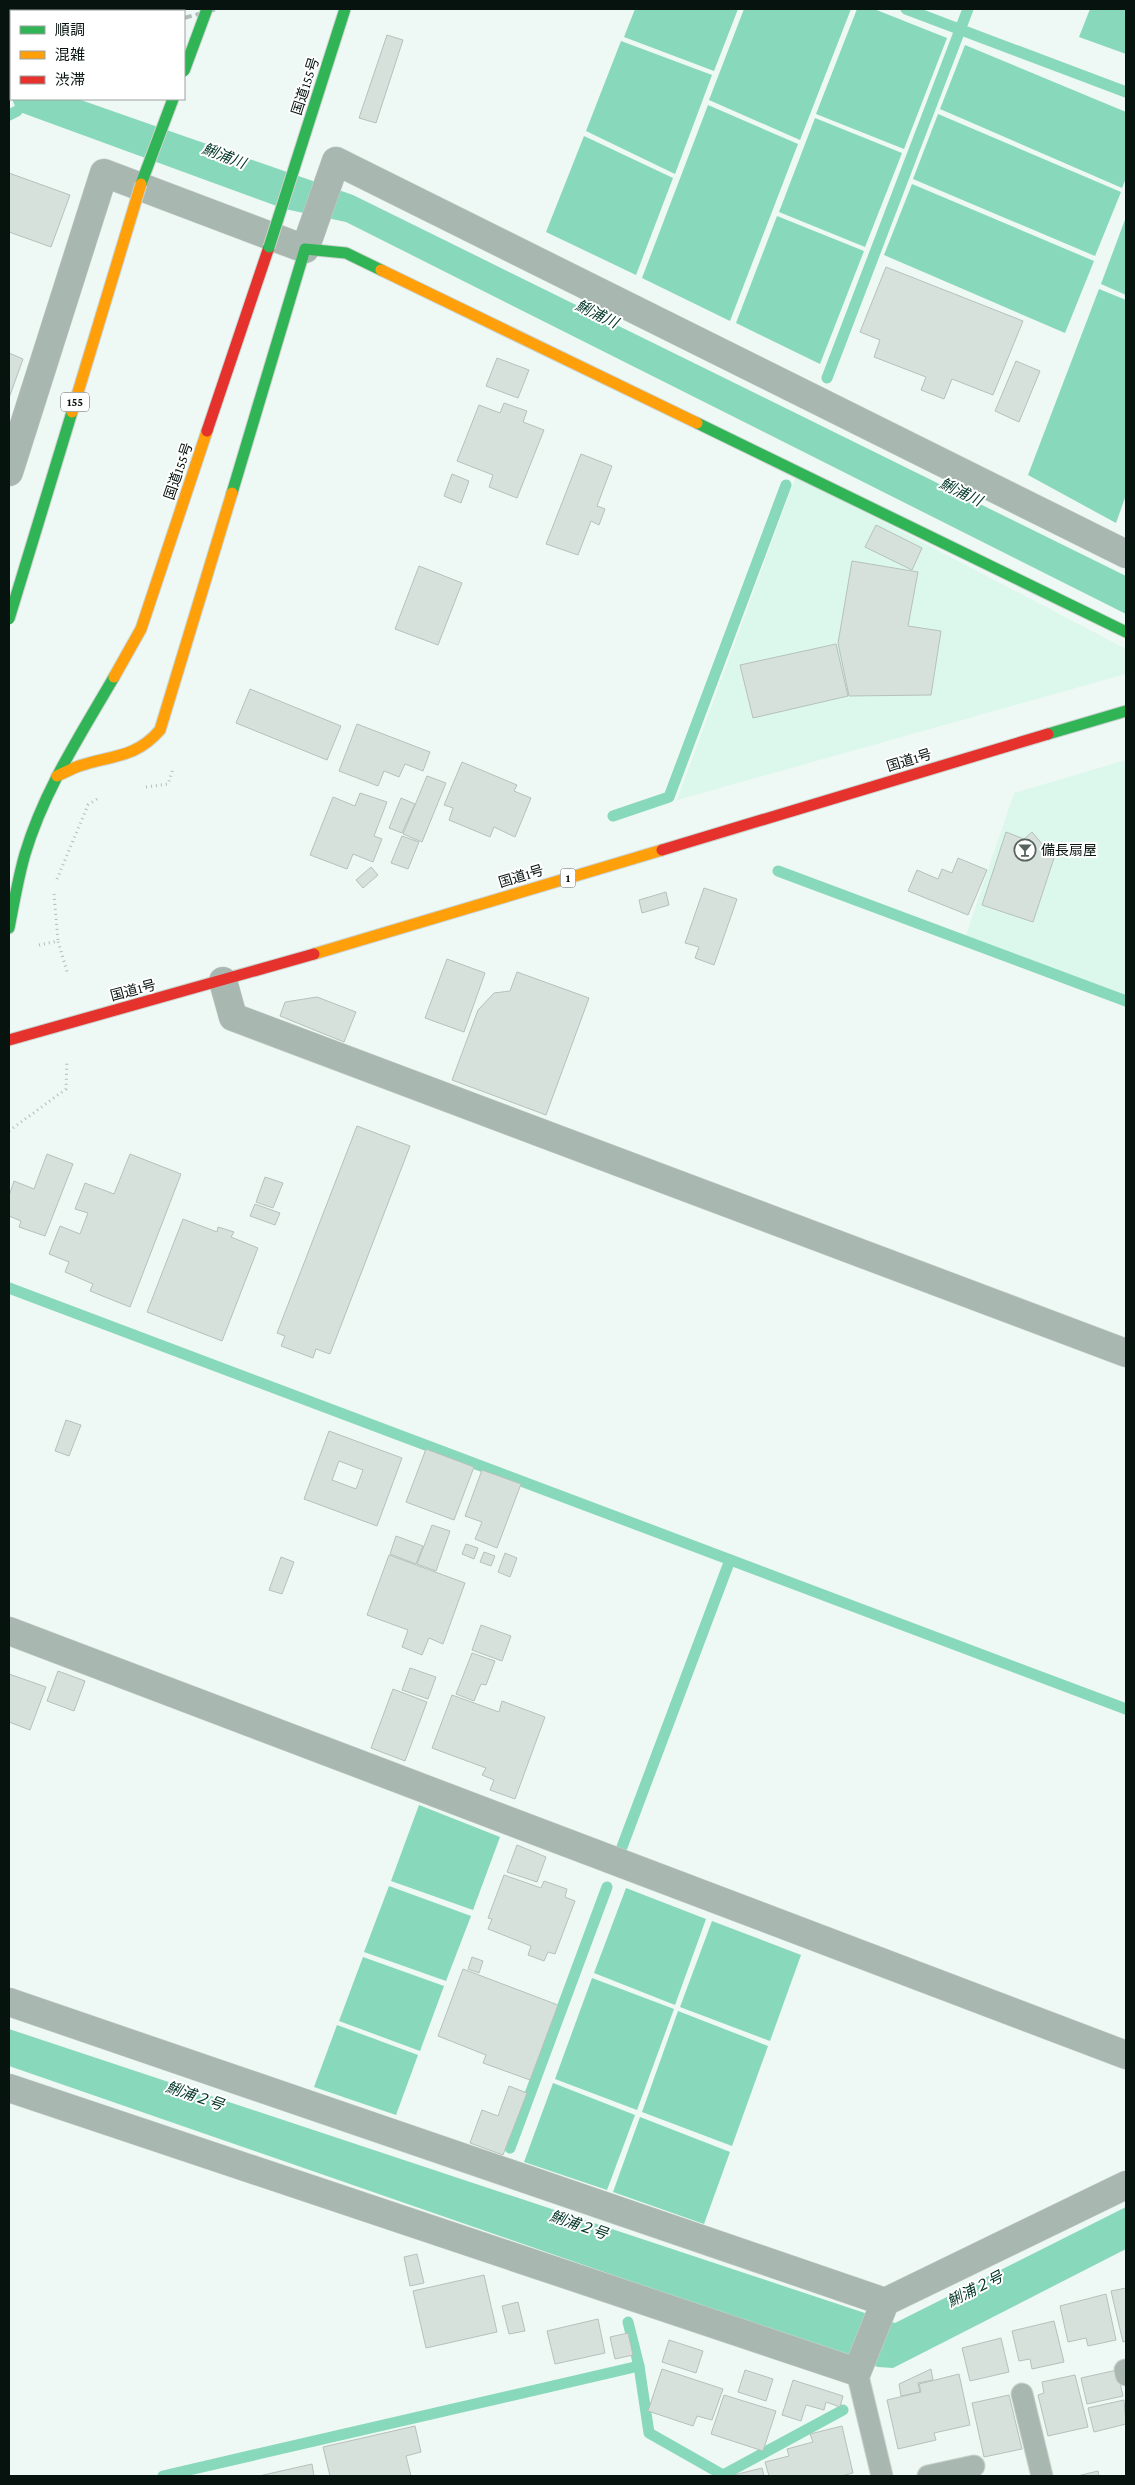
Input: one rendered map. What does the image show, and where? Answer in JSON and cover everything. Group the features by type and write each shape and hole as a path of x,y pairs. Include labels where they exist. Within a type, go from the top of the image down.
{"main road":[{"path":"185,68 207,9"},
{"name":"国道155号","path":"9,928 25,854 38,818 57,776 141,629 269,247 345,9"},
{"name":"155","path":"9,619 141,184 173,100"},
{"path":"57,776 79,766 139,751 151,742 160,730 309,236 1126,632"},
{"name":"国道1号","path":"9,1040 223,981 1126,710"}],"street":[{"path":"9,472 104,173 309,236 336,161 1126,554"},
{"path":"223,981 233,1018 1126,1353"},
{"path":"9,1631 1126,2055"},
{"path":"9,2002 885,2302"},
{"path":"9,2088 857,2372 885,2302 1126,2185"}],"lane":[{"path":"857,2372 882,2476"},
{"path":"1022,2394 1042,2476"},
{"path":"928,2476 974,2466"}],"path":[{"path":"38,945 58,941 68,975"},
{"path":"9,1131 66,1089 67,1052"}],"shaded area":[{"path":"796,476 1126,649 1126,674 677,800"},
{"path":"1126,760 1126,999 965,938 1014,793"}],"water":[{"path":"9,9 10,92 9,89"},
{"path":"635,9 738,9 714,71 624,37"},
{"path":"744,9 851,9 800,140 709,100"},
{"path":"857,9 874,9 947,38 904,149 816,114"},
{"path":"1090,9 1126,9 1126,54 1079,37"},
{"path":"621,41 712,75 675,174 586,131"},
{"path":"965,45 1126,112 1126,178 1122,188 940,109"},
{"name":"鯏浦川","path":"12,100 81,100 353,195 1126,576 1126,614 346,222 285,209 17,111"},
{"path":"708,105 798,144 730,321 642,278"},
{"path":"938,114 1121,192 1095,256 913,179"},
{"path":"815,118 902,153 865,247 779,212"},
{"path":"584,136 673,178 636,275 546,232"},
{"path":"912,184 1094,261 1065,333 884,255"},
{"path":"777,216 864,251 820,364 736,323"},
{"path":"1126,217 1126,295 1101,284"},
{"path":"1099,289 1126,300 1126,495 1116,523 1028,475"},
{"path":"419,1805 500,1837 473,1910 391,1881"},
{"path":"389,1886 471,1916 446,1981 364,1952"},
{"path":"626,1888 706,1919 675,2005 594,1973"},
{"path":"712,1921 801,1955 770,2041 680,2007"},
{"path":"363,1957 444,1986 420,2051 339,2021"},
{"path":"592,1978 674,2009 637,2110 555,2079"},
{"path":"678,2011 768,2046 732,2146 642,2112"},
{"path":"337,2025 418,2055 396,2115 314,2087"},
{"name":"鯏浦２号","path":"9,2029 895,2323 1126,2207 1126,2249 893,2368 878,2367 9,2066"},
{"path":"553,2083 635,2115 607,2190 524,2162"},
{"path":"640,2117 730,2152 704,2224 613,2192"}],"building":[{"path":"387,35 403,40 376,123 359,118"},
{"path":"9,173 70,195 51,247 9,232"},
{"path":"886,267 1023,321 993,395 952,379 944,399 921,390 926,377 874,357 880,340 860,332"},
{"path":"9,353 23,359 9,398"},
{"path":"497,358 529,370 518,398 486,386"},
{"path":"1016,361 1040,371 1019,422 995,411"},
{"path":"504,403 527,411 523,422 544,430 517,498 489,487 493,475 457,461 479,405 500,413"},
{"path":"581,454 612,466 597,506 605,509 599,525 591,521 578,555 546,544"},
{"path":"452,474 469,481 461,503 444,496"},
{"path":"876,525 922,548 912,570 865,547"},
{"path":"852,561 918,572 908,626 941,631 931,695 849,696 838,643"},
{"path":"419,566 462,583 438,645 395,629"},
{"path":"836,644 848,696 753,718 740,665"},
{"path":"250,689 341,726 327,760 236,723"},
{"path":"357,724 430,752 423,771 405,764 399,777 384,771 378,786 339,771"},
{"path":"462,762 517,785 514,791 531,798 515,837 494,827 490,837 449,820 453,808 444,805"},
{"path":"427,776 446,783 422,842 403,834"},
{"path":"360,793 387,802 374,836 382,839 373,862 353,854 347,869 310,855 333,797 355,806"},
{"path":"401,798 415,804 402,833 389,828"},
{"path":"1006,832 1024,839 1032,832 1054,858 1033,922 982,905"},
{"path":"402,836 419,842 408,869 391,863"},
{"path":"958,858 987,870 968,915 908,891 917,870 938,879 942,869 952,873"},
{"path":"371,867 378,875 363,888 356,880"},
{"path":"704,888 737,899 714,965 695,958 699,947 685,943"},
{"path":"666,892 669,905 642,913 639,900"},
{"path":"447,959 485,973 464,1032 425,1018"},
{"path":"517,972 589,998 546,1115 452,1080 478,1010 494,993 510,991"},
{"path":"317,997 356,1012 344,1042 280,1016 285,1002"},
{"path":"357,1126 410,1146 330,1354 316,1349 313,1358 281,1346 285,1336 277,1333"},
{"path":"47,1154 73,1164 45,1236 19,1227 21,1221 9,1216 9,1196 14,1181 34,1189"},
{"path":"130,1154 181,1174 130,1307 90,1291 93,1284 65,1272 69,1262 49,1254 60,1226 80,1234 88,1213 75,1209 85,1183 114,1194"},
{"path":"265,1177 283,1183 273,1208 256,1202"},
{"path":"255,1204 280,1213 275,1225 250,1216"},
{"path":"183,1219 217,1232 218,1227 234,1232 231,1237 258,1248 222,1341 147,1312"},
{"path":"66,1420 81,1425 69,1456 55,1451"},
{"path":"329,1431 402,1458 377,1526 304,1499","holes":["339,1461 363,1470 356,1489 332,1480"]},
{"path":"426,1449 474,1467 454,1520 406,1502"},
{"path":"482,1470 521,1484 497,1548 475,1539 482,1522 465,1516"},
{"path":"432,1525 450,1531 436,1571 417,1564"},
{"path":"396,1536 423,1546 416,1564 390,1554"},
{"path":"466,1544 478,1548 474,1559 462,1554"},
{"path":"484,1552 495,1556 491,1566 480,1562"},
{"path":"505,1553 517,1558 510,1577 498,1572"},
{"path":"389,1555 465,1583 443,1644 429,1638 422,1655 402,1647 408,1630 367,1615"},
{"path":"281,1557 294,1562 282,1594 269,1590"},
{"path":"481,1625 511,1636 502,1661 472,1650"},
{"path":"472,1653 495,1661 486,1685 481,1684 474,1701 456,1694"},
{"path":"410,1668 436,1677 428,1699 402,1690"},
{"path":"58,1671 85,1681 74,1711 47,1701"},
{"path":"9,1674 46,1687 30,1730 9,1722"},
{"path":"393,1689 427,1702 405,1761 371,1748"},
{"path":"452,1695 499,1712 502,1701 545,1717 515,1799 490,1790 494,1780 482,1775 486,1768 432,1748"},
{"path":"517,1845 546,1857 537,1882 507,1872"},
{"path":"504,1875 541,1888 544,1881 567,1889 565,1897 575,1901 555,1954 548,1952 544,1961 528,1955 531,1946 488,1929 492,1919 488,1918"},
{"path":"472,1957 483,1961 479,1973 468,1969"},
{"path":"463,1969 558,2005 530,2080 483,2063 486,2055 438,2036"},
{"path":"509,2086 527,2093 503,2155 470,2143 482,2110 498,2116"},
{"path":"417,2254 424,2283 410,2286 404,2257"},
{"path":"484,2275 497,2332 426,2348 413,2291"},
{"path":"1126,2288 1126,2341 1123,2342 1111,2291"},
{"path":"1106,2294 1116,2340 1088,2346 1086,2338 1068,2342 1060,2306"},
{"path":"518,2302 525,2331 509,2334 502,2306"},
{"path":"598,2319 605,2353 555,2364 547,2331"},
{"path":"1054,2321 1064,2362 1032,2369 1030,2359 1019,2361 1012,2331"},
{"path":"628,2333 633,2355 615,2359 610,2337"},
{"path":"1001,2338 1009,2372 970,2381 962,2348"},
{"path":"669,2340 703,2351 696,2373 662,2362"},
{"path":"662,2369 723,2389 712,2420 697,2416 693,2426 648,2411"},
{"path":"931,2369 933,2380 918,2383 920,2392 901,2396 899,2384"},
{"path":"745,2370 773,2379 766,2401 738,2392"},
{"path":"1117,2370 1123,2396 1087,2404 1081,2378"},
{"path":"959,2374 970,2425 934,2433 936,2440 898,2449 887,2400 921,2392 919,2384"},
{"path":"1075,2375 1088,2427 1048,2436 1038,2395 1044,2393 1042,2382"},
{"path":"793,2380 843,2396 840,2407 826,2402 824,2410 806,2405 801,2421 782,2415"},
{"path":"724,2395 776,2411 763,2451 711,2434"},
{"path":"1009,2395 1022,2449 984,2457 972,2403"},
{"path":"1124,2400 1126,2424 1094,2432 1088,2408"},
{"path":"415,2426 421,2452 406,2456 411,2476 330,2476 323,2447"},
{"path":"842,2426 853,2473 841,2476 769,2476 765,2462 789,2456 787,2449 813,2442 810,2434"},
{"path":"312,2464 314,2476 259,2476"},
{"path":"762,2468 764,2476 734,2476 734,2475"},
{"path":"1098,2471 1099,2476 1077,2476"}],"waterway":[{"path":"906,9 1126,92"},
{"path":"827,378 968,9"},
{"path":"9,115 17,111"},
{"path":"613,816 669,797 786,485"},
{"path":"778,871 1126,1001"},
{"path":"9,1288 1126,1709"},
{"path":"622,1847 730,1560"},
{"path":"510,2148 607,1887"},
{"path":"628,2322 639,2366 649,2433 723,2475 843,2410"},
{"path":"163,2476 639,2366"}],"railway":[{"path":"108,10 113,9"},
{"path":"185,18 217,9"}],"traffic: fast":[{"path":"185,68 207,9"},
{"path":"269,247 345,9"},
{"path":"141,184 173,100"},
{"path":"232,493 305,249 346,253 381,270"},
{"path":"9,619 72,412"},
{"path":"697,423 1126,632"},
{"path":"9,928 25,854 42,807 76,741 114,677"},
{"path":"1048,734 1126,711"}],"traffic: slow":[{"path":"72,412 141,184"},
{"path":"381,270 697,423"},
{"path":"114,677 141,629 207,431"},
{"path":"57,776 79,766 132,751 151,739 160,730 232,493"},
{"path":"314,954 662,850"}],"traffic: jam":[{"path":"207,431 269,247"},
{"path":"662,850 1048,734"},
{"path":"9,1040 314,954"}],"place":[{"name":"備長扇屋","path":"1025,850"}]}
